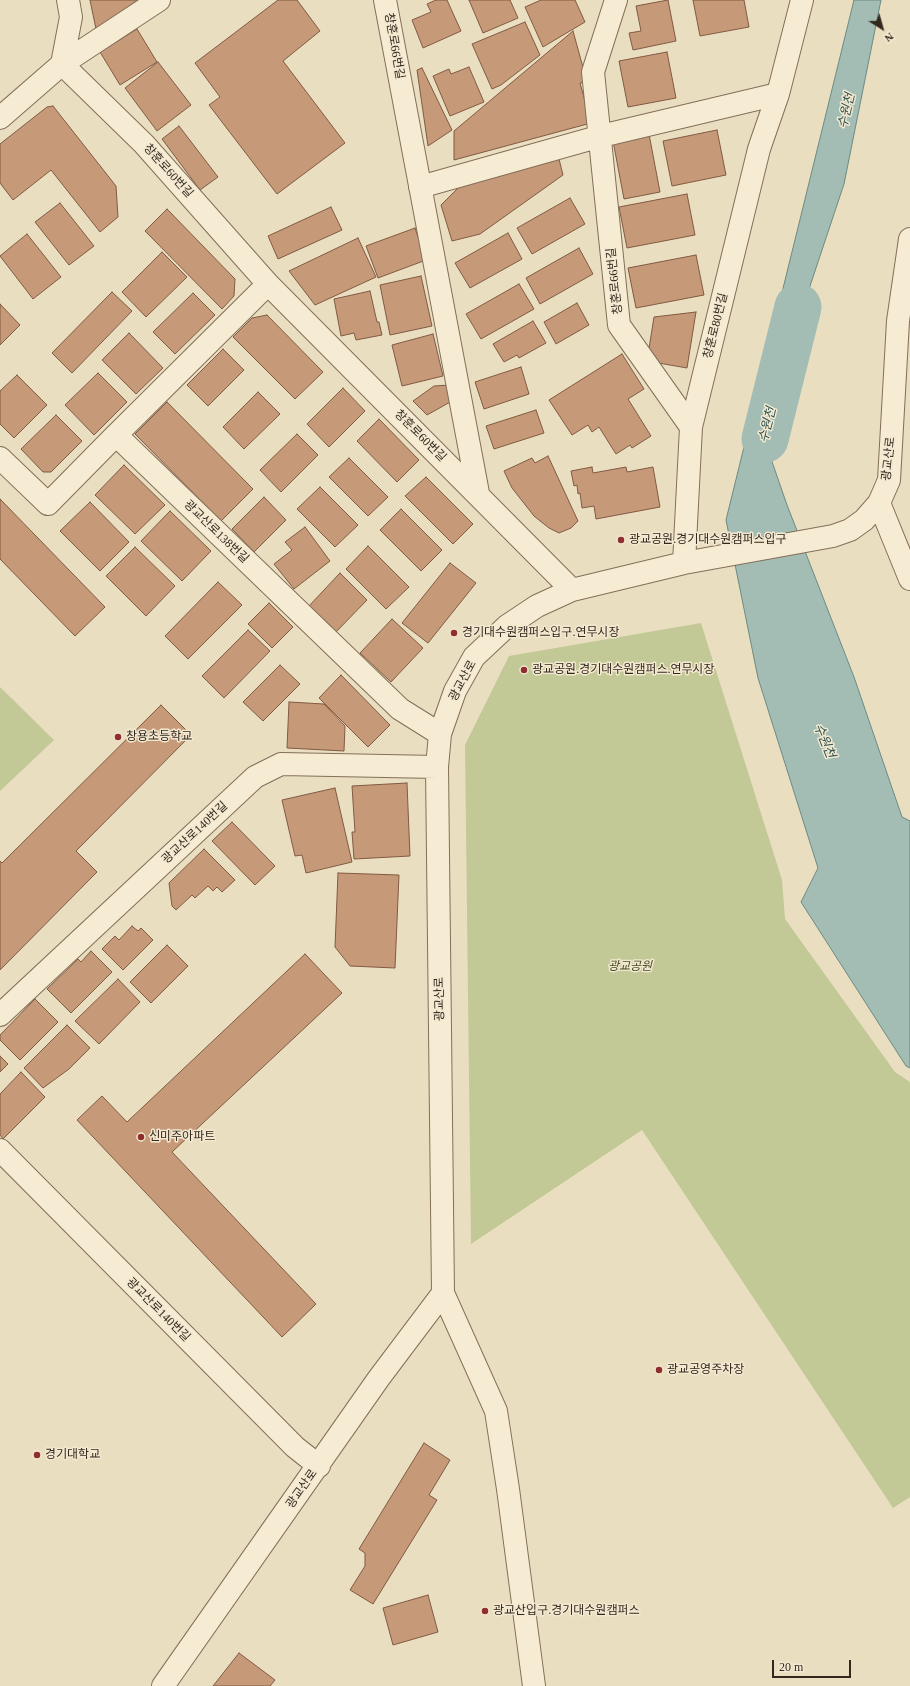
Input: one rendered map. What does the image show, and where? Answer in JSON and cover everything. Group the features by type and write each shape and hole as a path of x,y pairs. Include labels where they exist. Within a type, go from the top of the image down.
{"street":[{"path":"62,64 71,17 68,0"},
{"path":"0,118 62,64 159,0"},
{"name":"창훈로66번길","path":"385,0 478,493"},
{"name":"창훈로66번길","path":"616,0 593,72 601,136 619,325 692,427"},
{"name":"창훈로80번길","path":"689,562 692,427 759,149 778,94 802,0"},
{"name":"창훈로60번길","path":"62,64 144,144 268,284 478,493 572,590"},
{"path":"420,187 601,136 778,94"},
{"name":"광교산로","path":"534,1686 508,1489 496,1411 443,1293 437,767 440,734 455,691 474,657 506,626 537,606 572,590 689,562 833,536 855,527 864,520 879,503 889,480 910,239"},
{"path":"0,458 48,504 268,284"},
{"name":"광교산로138번길","path":"116,435 400,709 440,734"},
{"path":"879,503 910,579"},
{"name":"광교산로140번길","path":"0,1015 255,777 282,764 437,767"},
{"name":"광교산로140번길","path":"0,1150 295,1447 319,1466"},
{"name":"광교산로","path":"163,1686 319,1466 379,1378 443,1293"}],"green space":[{"name":"광교공원","path":"701,623 782,880 785,919 895,1072 910,1082 910,1497 893,1508 642,1130 471,1244 465,745 509,656"},
{"path":"0,687 54,740 0,791"}],"water":[{"path":"854,0 881,0 844,184 781,373 769,453 787,505 854,677 902,817 910,821 910,1068 906,1066 801,902 818,868 758,678 726,520"}],"building":[{"path":"90,0 147,0 96,29"},
{"path":"278,0 297,0 320,31 283,61 345,143 277,194 209,105 220,97 195,63"},
{"path":"436,0 447,0 461,31 423,48 412,20 431,12 427,4"},
{"path":"469,0 510,0 518,18 483,33"},
{"path":"541,0 575,0 585,22 543,47 525,7"},
{"path":"668,0 676,41 633,50 629,33 641,31 636,6"},
{"path":"693,0 744,0 749,27 700,36"},
{"path":"525,22 540,55 501,85 492,89 472,44"},
{"path":"137,29 157,62 120,85 100,52"},
{"path":"573,31 587,82 580,83 591,123 454,160 454,131"},
{"path":"667,52 676,98 628,107 619,61"},
{"path":"158,62 191,105 157,131 125,88"},
{"path":"469,67 484,102 450,116 433,76 449,69 451,74"},
{"path":"422,68 452,130 428,146 417,70"},
{"path":"53,106 116,186 118,217 100,232 51,170 13,200 0,183 0,144 47,107"},
{"path":"179,126 218,177 200,190 162,139"},
{"path":"717,130 726,175 672,186 663,141"},
{"path":"649,134 660,192 624,199 613,141"},
{"path":"559,159 563,175 480,234 452,241 441,205 459,187"},
{"path":"687,194 695,235 627,248 619,207"},
{"path":"570,198 585,224 532,254 517,228"},
{"path":"60,203 94,246 69,265 35,222"},
{"path":"331,207 342,230 278,259 268,236"},
{"path":"167,209 235,279 234,296 222,309 145,231"},
{"path":"415,228 426,260 378,278 366,246"},
{"path":"508,233 522,259 470,288 455,263"},
{"path":"27,234 61,277 33,299 0,256"},
{"path":"358,238 376,277 315,305 289,271"},
{"path":"579,248 593,274 540,304 526,278"},
{"path":"162,252 187,277 146,317 122,292"},
{"path":"696,255 704,295 636,308 628,268"},
{"path":"421,276 432,326 390,335 380,285"},
{"path":"519,284 534,309 481,339 466,314"},
{"path":"370,291 377,322 379,322 382,335 356,340 354,333 341,336 334,299"},
{"path":"112,292 132,311 72,373 52,353"},
{"path":"193,293 215,315 175,354 153,332"},
{"path":"577,303 589,325 556,344 544,322"},
{"path":"0,304 20,325 0,345"},
{"path":"696,312 687,368 647,361 654,317"},
{"path":"267,315 323,372 295,399 233,337 252,318"},
{"path":"533,321 546,343 519,358 517,355 504,362 493,344"},
{"path":"129,333 163,368 136,394 102,360"},
{"path":"433,334 443,376 402,386 392,345"},
{"path":"223,349 244,370 208,406 187,385"},
{"path":"622,354 644,389 628,399 651,436 632,448 630,445 616,454 599,427 592,432 588,425 572,435 549,400"},
{"path":"521,367 529,394 484,409 475,382"},
{"path":"98,373 127,402 94,435 65,405"},
{"path":"17,375 47,405 14,438 0,424 0,391"},
{"path":"450,385 452,401 427,415 413,401 434,386"},
{"path":"343,388 365,411 329,447 307,424"},
{"path":"258,392 280,414 244,449 223,427"},
{"path":"167,402 253,489 221,521 135,434"},
{"path":"536,410 544,433 494,449 486,426"},
{"path":"56,415 82,441 51,472 43,472 21,449"},
{"path":"379,419 419,460 397,482 357,441"},
{"path":"297,434 318,455 281,492 260,470"},
{"path":"548,456 578,521 571,528 559,533 549,528 534,516 512,488 504,471 532,458 535,463"},
{"path":"349,458 388,497 368,516 329,477"},
{"path":"124,465 165,505 135,534 95,495"},
{"path":"592,467 593,473 626,467 627,472 653,467 660,507 596,519 594,506 582,508 580,493 578,494 577,485 574,486 571,471"},
{"path":"426,477 473,524 453,544 405,496"},
{"path":"320,487 358,525 335,547 297,509"},
{"path":"264,497 286,520 254,552 232,529"},
{"path":"0,499 105,607 75,636 0,559"},
{"path":"90,502 129,542 100,571 60,531"},
{"path":"401,509 442,550 421,571 380,530"},
{"path":"170,511 211,551 182,581 141,541"},
{"path":"305,527 330,561 294,589 274,564 292,550 285,542"},
{"path":"368,546 409,587 386,609 346,569"},
{"path":"135,547 175,586 146,616 106,576"},
{"path":"450,563 476,583 428,643 402,623"},
{"path":"340,573 367,600 335,633 308,607"},
{"path":"218,582 242,605 188,659 165,636"},
{"path":"269,603 293,627 272,648 248,624"},
{"path":"392,619 423,648 391,682 360,653"},
{"path":"248,630 270,651 224,698 202,676"},
{"path":"280,665 300,684 263,721 243,702"},
{"path":"341,675 390,725 368,747 319,698"},
{"path":"289,702 324,704 345,726 344,751 287,748"},
{"path":"161,705 191,735 76,851 97,872 0,970 0,861 2,863"},
{"path":"407,783 410,856 354,859 352,832 355,832 352,786"},
{"path":"335,788 352,862 306,873 302,855 295,856 282,800"},
{"path":"232,822 275,866 255,885 212,841"},
{"path":"204,849 235,880 222,892 217,887 213,891 208,886 195,898 192,895 176,910 172,906 169,883"},
{"path":"338,873 399,875 395,968 350,966 335,947"},
{"path":"132,926 138,931 141,928 153,940 123,970 102,949 115,936 119,940"},
{"path":"167,945 188,966 151,1003 130,982"},
{"path":"91,951 112,972 71,1013 47,989 78,959 81,962"},
{"name":"신미주아파트","path":"305,954 342,993 172,1152 316,1304 282,1337 77,1120 102,1096 127,1122"},
{"path":"118,979 140,1002 99,1044 75,1021"},
{"path":"35,999 58,1022 20,1060 0,1040 0,1035"},
{"path":"67,1025 90,1048 69,1069 43,1088 24,1068"},
{"path":"0,1056 8,1064 0,1072"},
{"path":"21,1072 45,1097 3,1139 0,1135 0,1094"},
{"path":"424,1443 450,1460 429,1495 437,1500 373,1604 350,1590 365,1566 365,1553 359,1549"},
{"path":"428,1595 438,1632 393,1645 383,1608"},
{"path":"239,1653 275,1680 270,1686 213,1686"}],"waterway":[{"name":"수원천","path":"765,439 798,307"}],"place":[{"name":"광교공원.경기대수원캠퍼스입구","path":"621,540"},
{"name":"경기대수원캠퍼스입구.연무시장","path":"454,633"},
{"name":"광교공원.경기대수원캠퍼스.연무시장","path":"524,670"},
{"name":"창용초등학교","path":"118,737"},
{"name":"신미주아파트","path":"141,1137"},
{"name":"광교공영주차장","path":"659,1370"},
{"name":"경기대학교","path":"37,1455"},
{"name":"광교산입구.경기대수원캠퍼스","path":"485,1611"}]}
